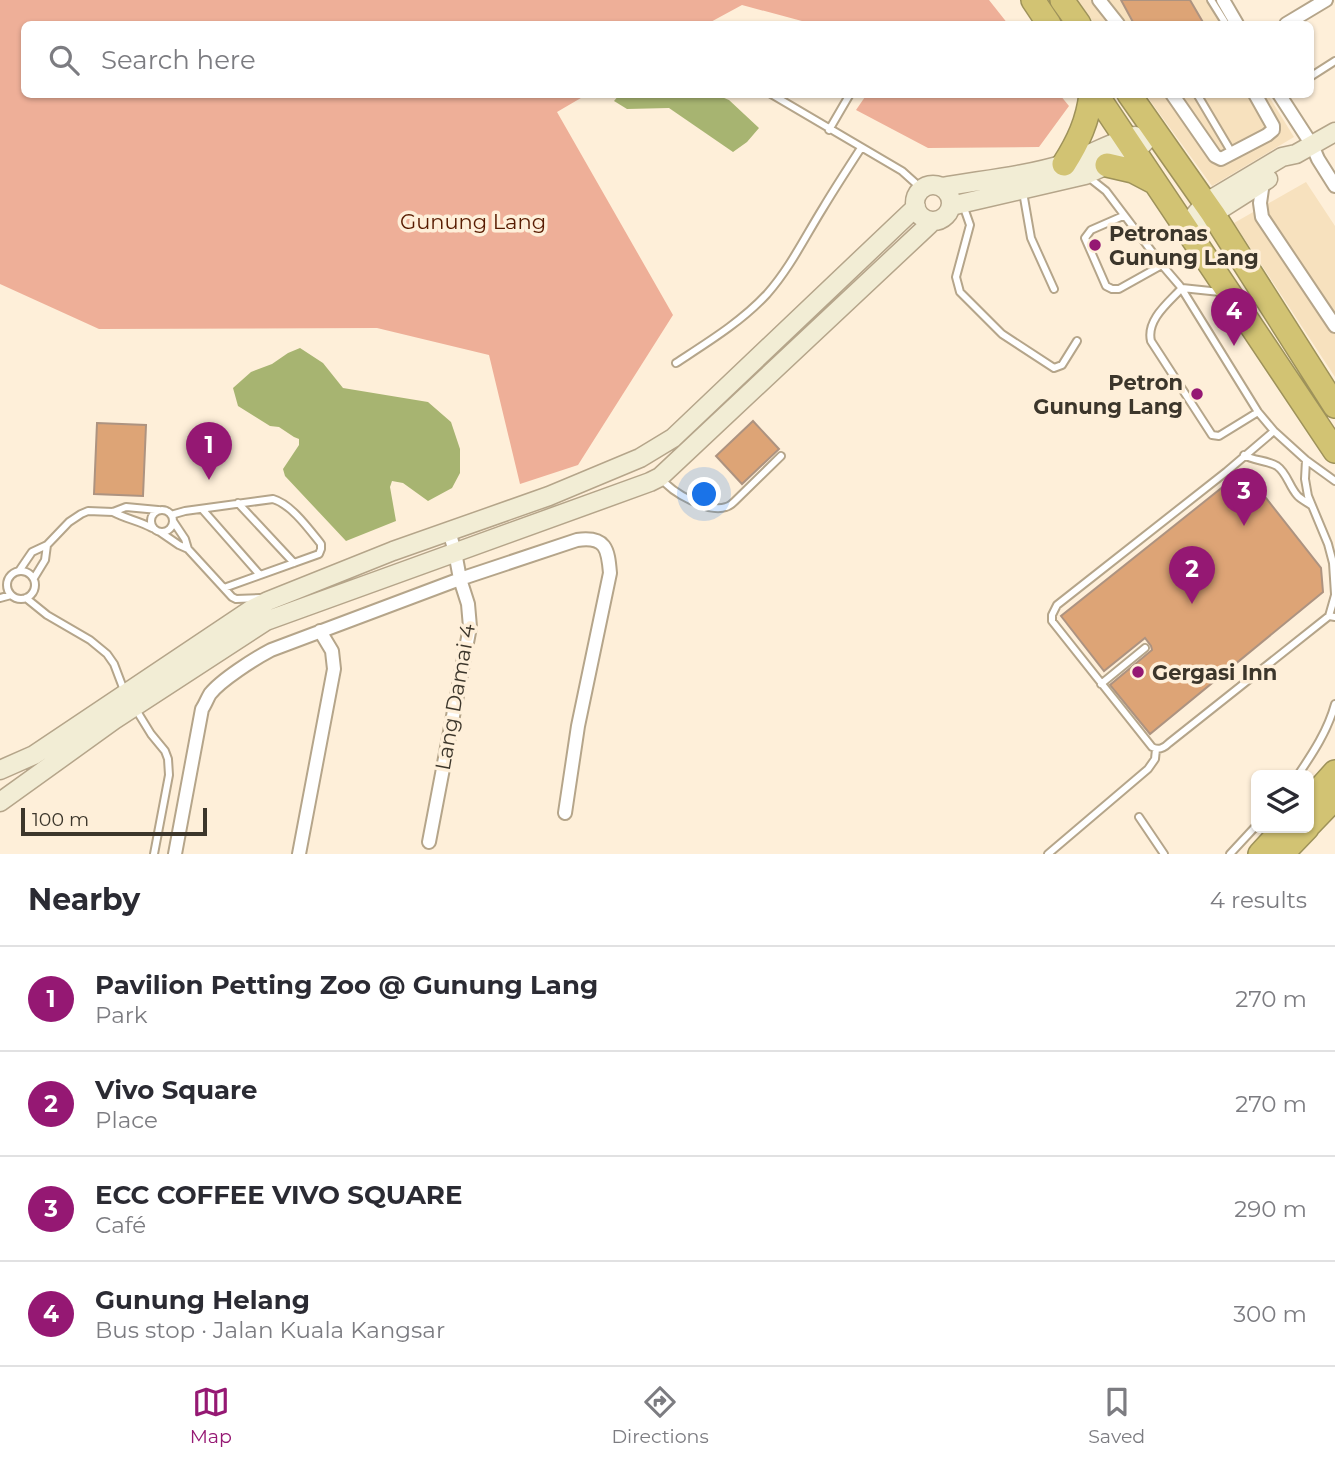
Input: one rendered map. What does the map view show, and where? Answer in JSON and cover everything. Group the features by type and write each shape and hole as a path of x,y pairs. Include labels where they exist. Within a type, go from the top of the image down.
{"highway":[{"path":"1033,0 1047,21"},
{"path":"1062,0 1077,21"},
{"path":"1064,164 1083,130 1093,98"},
{"path":"1097,98 1335,451"},
{"path":"1132,98 1209,209 1335,406"},
{"path":"1107,166 1133,171 1154,182"},
{"path":"1314,795 1335,772"},
{"path":"1314,821 1335,798"},
{"path":"1260,854 1279,833"},
{"path":"1282,854 1302,833"}],"street":[{"path":"1099,0 1116,21"},
{"path":"1223,0 1235,21"},
{"path":"1291,21 1326,0"},
{"path":"1175,98 1215,156 1221,159 1273,130 1257,98"},
{"path":"1281,98 1304,149 1318,159 1335,186"},
{"path":"0,770 34,755 266,621 660,477 933,221 942,218 957,205 1085,175 1107,166 1130,145 1155,131"},
{"path":"1185,227 1282,157 1304,149 1335,132"},
{"path":"933,221 922,216 916,207 916,197 922,189 932,185 942,187 1020,174 1064,164 1102,149 1130,145"},
{"path":"1209,209 1287,167 1304,149"},
{"path":"1263,182 1260,203 1262,217 1335,326"},
{"path":"942,187 957,205"},
{"path":"0,802 252,609 393,551 549,496 640,458 673,438 916,207"},
{"name":"Lang Damai 4","path":"429,842 470,627 468,604 449,531"},
{"path":"175,854 202,709 211,693 224,682 271,650 460,579 589,538 600,542 608,554 610,573 579,726 565,813"},
{"path":"299,854 334,669 332,652 320,631"}],"lane":[{"path":"1211,0 1224,21"},
{"path":"1314,75 1335,61"},
{"path":"777,98 902,172 922,189"},
{"path":"829,130 848,98"},
{"path":"1199,98 1232,153"},
{"path":"677,363 731,326 768,293 791,262 861,148"},
{"path":"1085,175 1106,191 1182,288 1258,412 1274,431 1306,460 1335,481"},
{"path":"1023,190 1031,238 1054,289"},
{"path":"957,205 970,225 956,277 960,292 1002,334 1054,368 1062,365 1077,341"},
{"path":"1123,216 1091,230 1085,238 1106,286 1119,289 1162,265"},
{"path":"1182,288 1229,292"},
{"path":"1182,288 1154,318 1150,328 1151,341 1212,435 1219,436 1258,412"},
{"path":"1274,431 1053,610 1052,621 1152,747 1164,748 1332,617 1335,594 1333,563 1308,496 1306,460"},
{"path":"1244,455 1252,460 1279,467 1297,495 1312,506"},
{"path":"660,477 667,485 693,501 713,508 723,508 735,501 781,456"},
{"path":"172,518 202,509 273,499 289,508 320,542 322,548 319,554 224,588"},
{"path":"238,503 295,563"},
{"path":"19,571 26,572 33,578 35,585 34,592 26,598 11,595 7,586 8,579 19,571 32,552 47,545 69,522 88,512 113,512 126,508 165,510 185,539 188,549"},
{"path":"202,509 260,575"},
{"path":"152,527 151,519 158,510"},
{"path":"113,512 146,524 188,549 236,599 263,598 268,601"},
{"path":"160,532 169,530 172,518"},
{"path":"33,578 45,560 47,545"},
{"path":"0,598 11,595"},
{"path":"26,598 107,654 130,700 165,751 169,775 154,854"},
{"path":"1101,684 1145,648"},
{"path":"1301,770 1331,720 1335,704"},
{"path":"1048,854 1149,769 1155,759 1156,749"},
{"path":"1139,817 1164,854"},
{"path":"1230,854 1251,831"}],"shaded area":[{"path":"1077,0 1210,0 1223,21 1093,21"},
{"path":"616,98 724,98 759,128 747,142 733,152 669,108 627,109 614,101"},
{"path":"1148,98 1270,98 1294,137 1212,186"},
{"path":"1306,182 1335,226 1335,377 1234,223"},
{"path":"300,348 323,363 343,388 428,402 451,422 460,449 460,473 452,488 428,501 403,483 392,481 390,487 396,521 346,541 285,476 283,469 299,445 299,439 279,427 270,426 238,406 233,388 251,372"}],"green space":[{"name":"Gunung Lang","path":"0,0 989,0 1006,21 802,21 742,5 713,21 21,21 21,98 581,98 557,112 673,315 578,465 520,484 489,355 377,328 99,329 0,284"},
{"path":"864,98 1062,98 1069,106 1039,147 928,148 856,110"}],"building":[{"path":"1121,0 1190,0 1202,21 1132,21"},
{"path":"753,421 779,449 742,484 716,456"},
{"path":"97,423 146,425 143,496 94,494"},
{"path":"1244,470 1321,568 1323,592 1150,734 1110,685 1152,650 1145,638 1104,671 1061,616"}],"place":[{"name":"Petronas Gunung Lang","path":"1095,245"},
{"name":"Gunung Helang","path":"1234,346"},
{"name":"Petron Gunung Lang","path":"1197,394"},
{"name":"Pavilion Petting Zoo @ Gunung Lang","path":"209,480"},
{"name":"ECC COFFEE VIVO SQUARE","path":"1244,526"},
{"name":"Vivo Square","path":"1192,604"},
{"name":"Gergasi Inn","path":"1138,672"}]}
